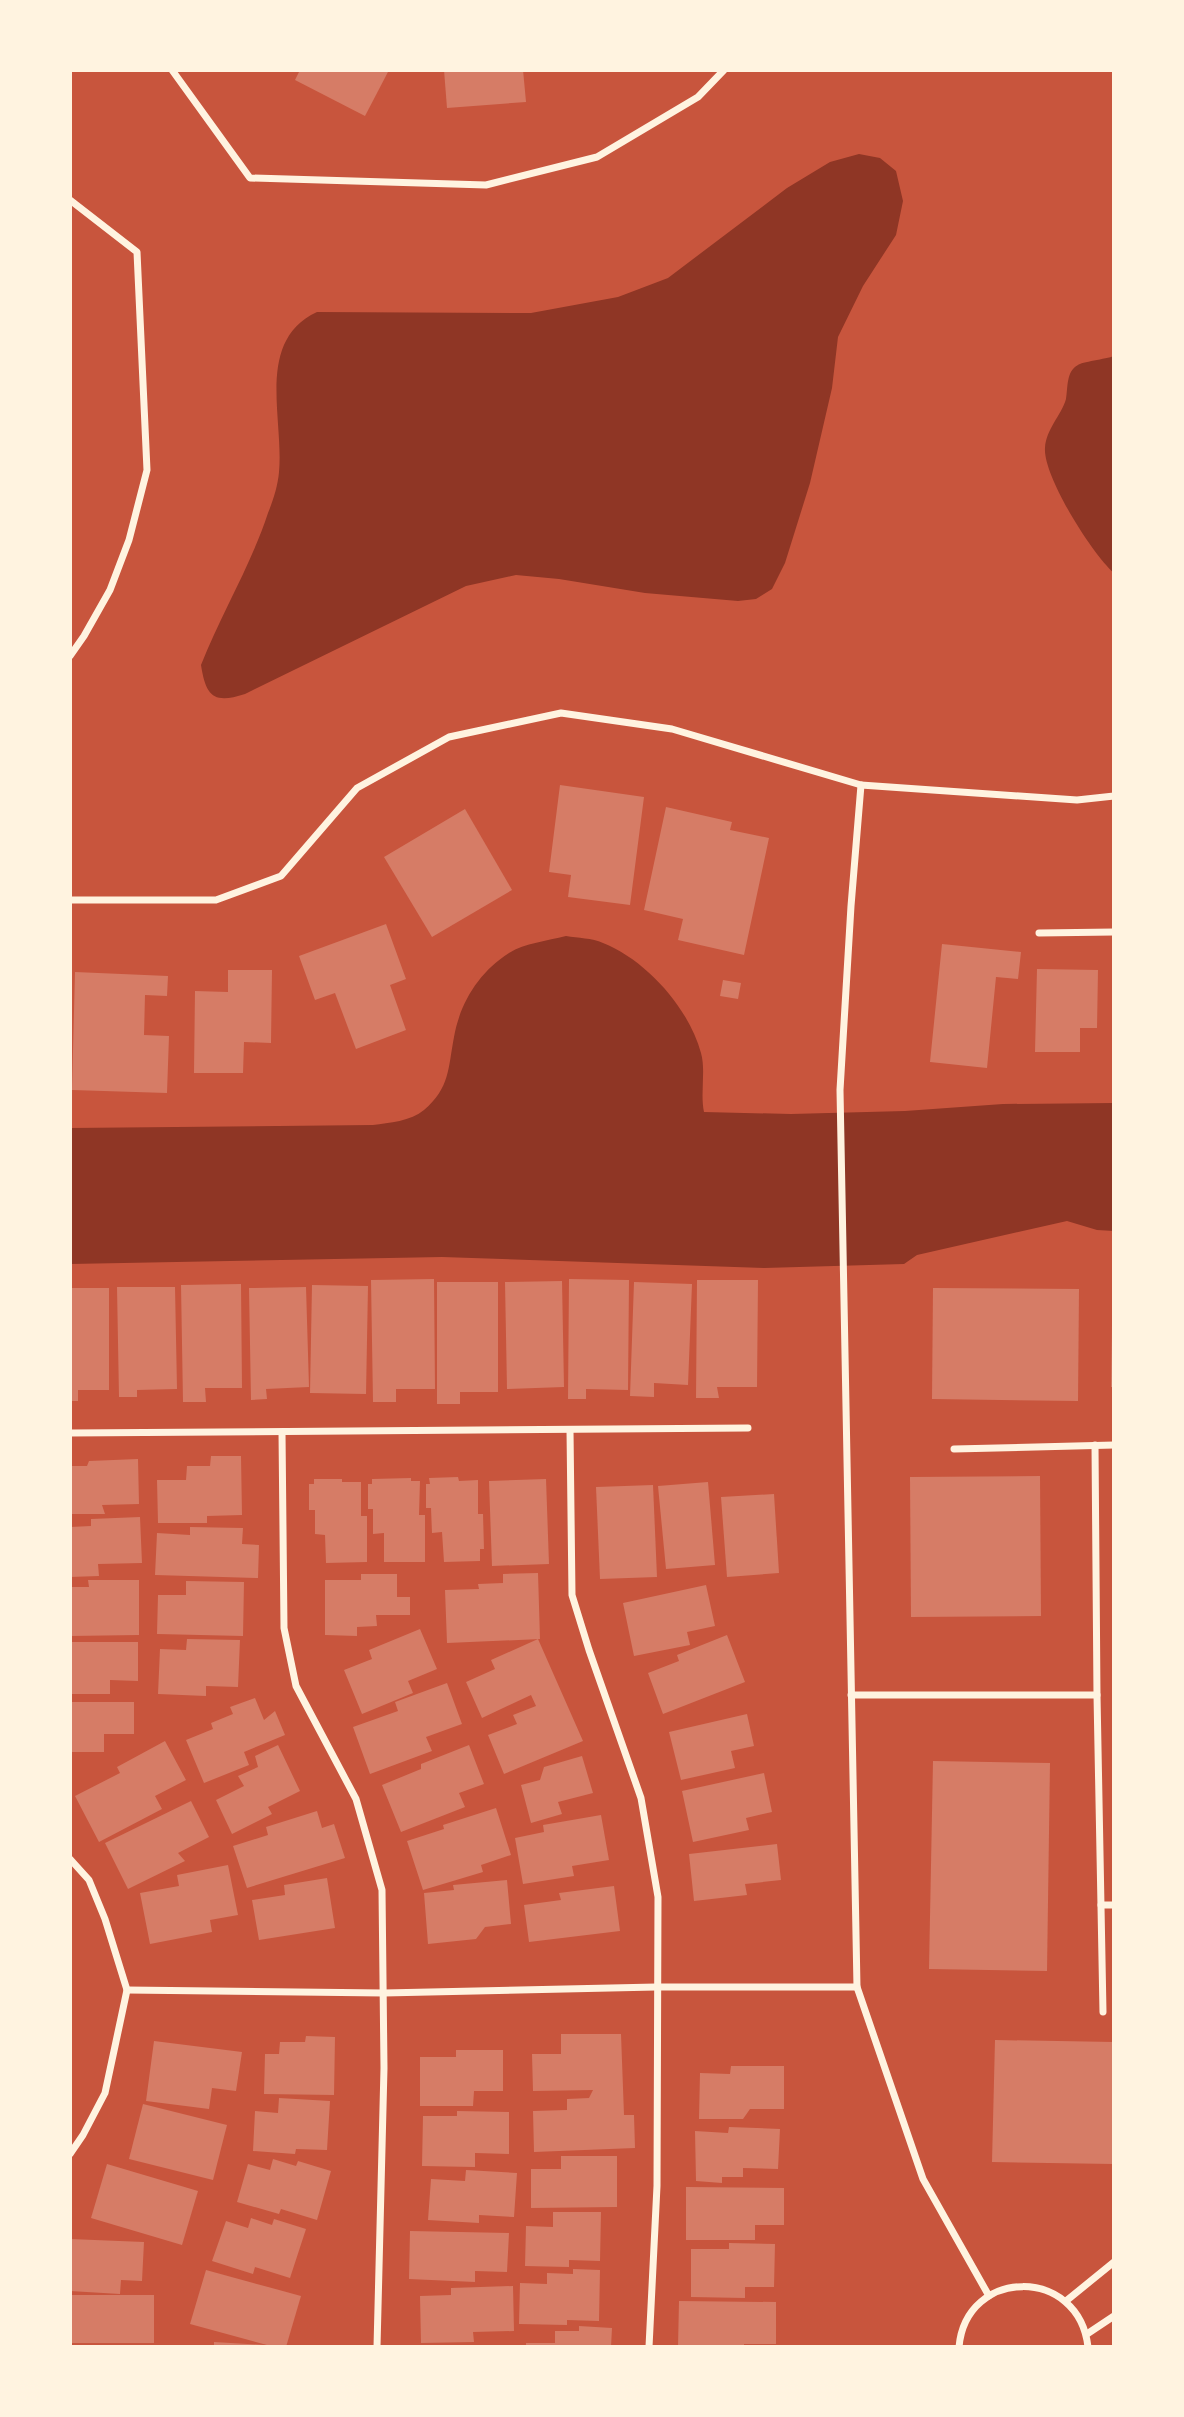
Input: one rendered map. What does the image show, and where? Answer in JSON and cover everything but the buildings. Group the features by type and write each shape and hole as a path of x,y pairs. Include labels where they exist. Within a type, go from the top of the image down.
{"street":[{"path":"172,70 250,178 486,185 597,158 698,97 724,70"},
{"path":"70,200 137,252 147,470 129,540 110,590 70,656"},
{"path":"70,900 216,900 242,891 281,876 357,788 449,737 561,713 672,729 862,785 1077,800 1114,796"},
{"path":"862,785 851,906 840,1090 857,1987 923,2179 989,2296"},
{"path":"1039,933 1114,932"},
{"path":"70,1433 748,1428"},
{"path":"570,1430 572,1595 641,1798 658,1897 657,2186 649,2347"},
{"path":"282,1432 284,1628 296,1686 356,1799 382,1890 384,2067 377,2347"},
{"path":"1095,1445 1103,2012"},
{"path":"954,1449 1114,1445"},
{"path":"851,1695 1097,1695"},
{"path":"70,1859 89,1880 105,1919 127,1990 105,2093 70,2154"},
{"path":"1101,1905 1114,1905"},
{"path":"127,1990 384,1993 656,1987 857,1987"},
{"path":"1066,2301 1114,2262"},
{"path":"958,2347 965,2321 976,2307 989,2296 1008,2288 1028,2286 1048,2291 1066,2301 1080,2316 1087,2334 1088,2347"},
{"path":"1087,2334 1114,2316"}],"shaded area":[{"path":"859,154 880,158 896,171 903,201 896,235 863,286 838,337 832,388 810,483 785,563 772,589 756,599 738,601 645,593 516,575 466,586 245,694 219,698 209,691 201,665 253,552 276,488 280,451 277,405 279,361 286,342 298,325 317,312 531,313 618,297 668,278 787,188 830,162"},
{"path":"1114,356 1114,573 1070,514 1052,477 1045,448 1048,435 1066,399 1071,371 1080,364"},
{"path":"566,936 594,940 619,951 650,973 664,987 687,1019 701,1053 704,1112 791,1114 905,1111 1003,1104 1114,1103 1114,1231 1097,1230 1067,1221 917,1255 904,1264 764,1268 442,1257 70,1264 70,1128 373,1125 413,1117 439,1094 449,1068 461,1012 480,979 498,961 515,950"}]}
